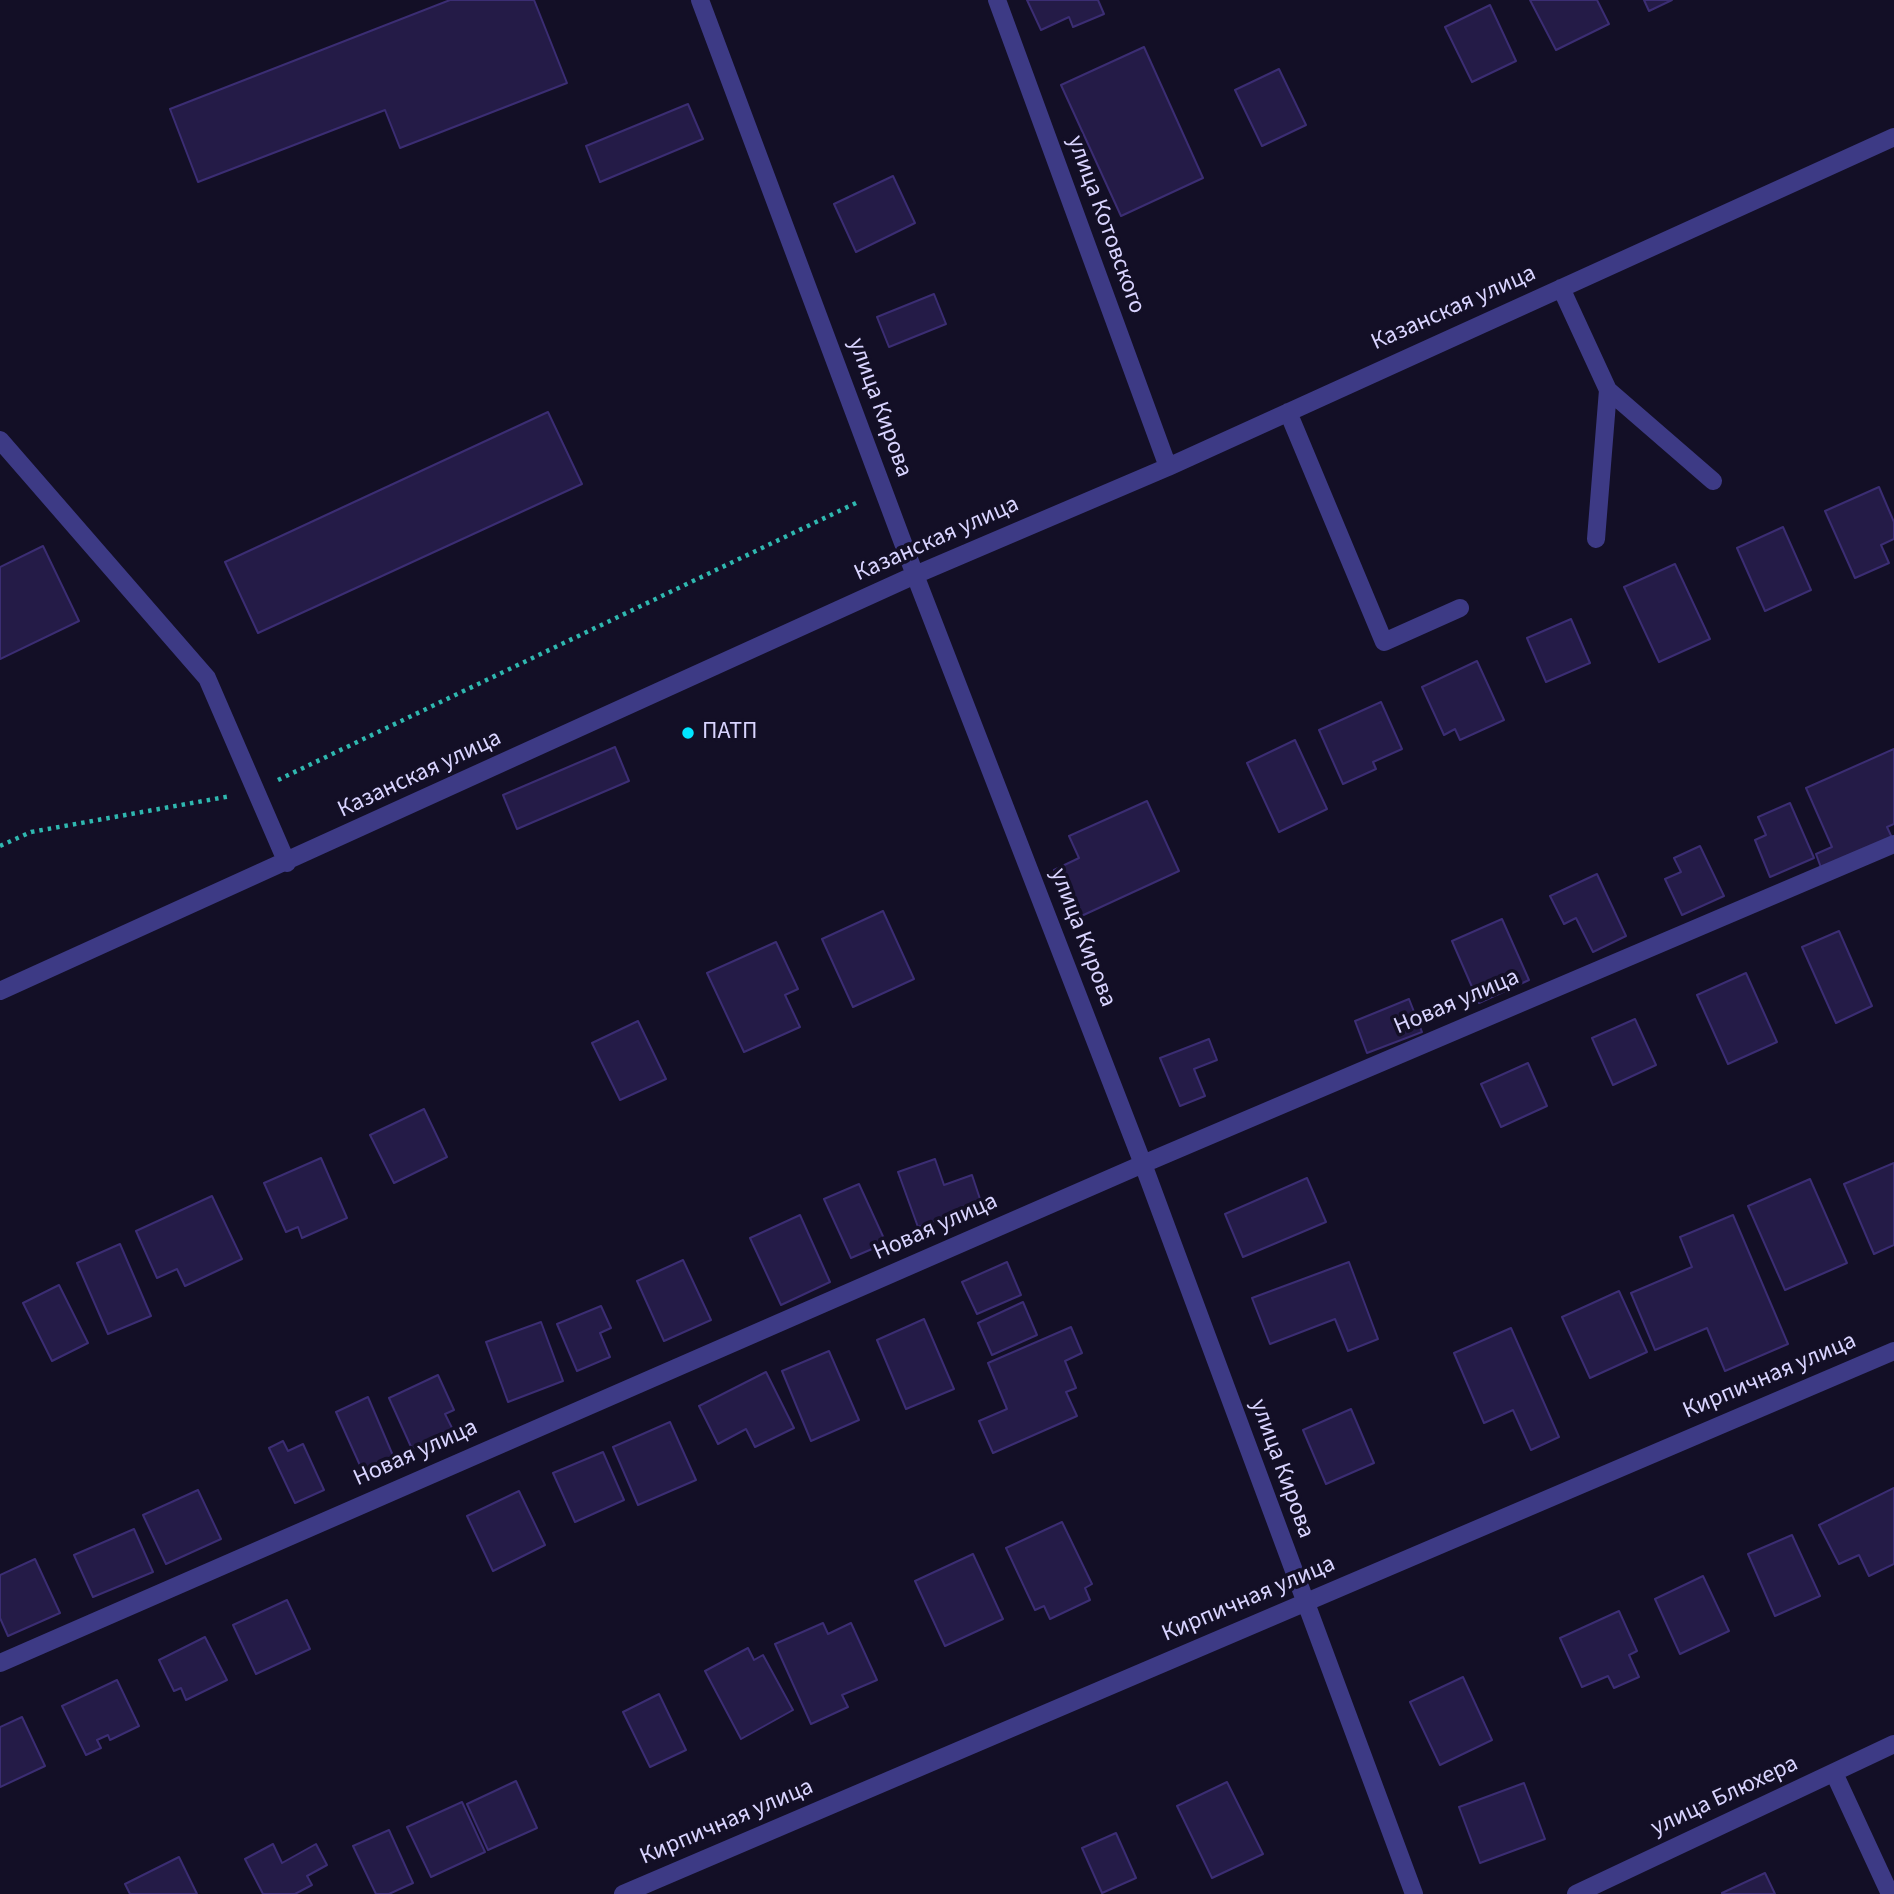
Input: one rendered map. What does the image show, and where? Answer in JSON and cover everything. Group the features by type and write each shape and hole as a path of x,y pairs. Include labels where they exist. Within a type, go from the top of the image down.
{"street":[{"name":"улица Кирова","path":"700,0 915,576 1143,1164 1304,1603 1415,1894"},
{"name":"улица Котовского","path":"997,0 1168,467"},
{"name":"Казанская улица","path":"0,991 915,576 1168,467 1894,137"},
{"path":"1562,288 1608,390 1713,481"},
{"path":"1596,538 1608,390"},
{"path":"1288,412 1384,642 1460,608"},
{"path":"0,440 206,678 287,863"},
{"name":"Новая улица","path":"0,1663 1143,1164 1894,844"},
{"name":"Кирпичная улица","path":"623,1894 1894,1351"},
{"name":"улица Блюхера","path":"1576,1894 1894,1744"},
{"path":"1834,1773 1890,1894"}],"path":[{"path":"0,846 31,832 254,792 883,490"}],"building":[{"path":"450,0 534,0 567,83 400,148 385,110 198,182 170,109"},
{"path":"1027,0 1098,0 1104,14 1073,27 1069,17 1041,30"},
{"path":"1530,0 1597,0 1609,24 1556,50"},
{"path":"1644,0 1672,0 1649,11"},
{"path":"1490,5 1516,61 1472,82 1445,27"},
{"path":"1144,47 1203,178 1121,216 1061,85"},
{"path":"1279,69 1306,125 1262,146 1235,90"},
{"path":"688,104 703,139 600,182 586,146"},
{"path":"893,176 915,223 856,252 834,204"},
{"path":"934,294 946,324 889,347 877,317"},
{"path":"548,412 582,484 258,633 225,562"},
{"path":"1879,487 1894,522 1894,539 1881,545 1889,563 1855,578 1825,511"},
{"path":"1783,527 1811,590 1765,611 1737,548"},
{"path":"43,546 79,621 0,659 0,567"},
{"path":"1675,564 1710,639 1659,662 1624,587"},
{"path":"1571,619 1590,663 1546,682 1527,638"},
{"path":"1477,661 1504,720 1460,740 1455,729 1444,735 1422,687"},
{"path":"1381,702 1402,749 1373,762 1376,769 1343,784 1319,730"},
{"path":"1295,740 1327,809 1279,832 1247,763"},
{"path":"615,747 629,781 517,829 503,795"},
{"path":"1894,749 1894,824 1887,827 1894,842 1823,873 1816,854 1832,847 1806,788"},
{"path":"1147,801 1179,871 1077,918 1054,870 1079,858 1069,836"},
{"path":"1790,803 1814,858 1770,877 1755,840 1766,835 1758,817"},
{"path":"1700,846 1724,896 1682,915 1665,879 1681,872 1674,858"},
{"path":"1597,874 1626,936 1593,952 1576,918 1564,924 1550,896"},
{"path":"883,911 914,979 853,1007 822,939"},
{"path":"1502,919 1529,980 1479,1003 1452,941"},
{"path":"1839,931 1872,1006 1836,1023 1802,947"},
{"path":"776,942 798,989 785,995 800,1027 744,1052 707,973"},
{"path":"1746,973 1777,1042 1728,1064 1697,995"},
{"path":"1409,999 1422,1032 1367,1053 1355,1021"},
{"path":"1635,1019 1656,1065 1613,1085 1592,1038"},
{"path":"638,1021 666,1079 620,1100 592,1043"},
{"path":"1209,1039 1217,1060 1194,1069 1205,1096 1180,1106 1160,1058"},
{"path":"1528,1063 1547,1106 1501,1127 1481,1084"},
{"path":"424,1109 447,1157 394,1183 370,1135"},
{"path":"321,1158 347,1218 302,1238 298,1227 286,1232 264,1183"},
{"path":"935,1159 944,1185 972,1175 982,1205 918,1227 898,1172"},
{"path":"1894,1163 1894,1245 1874,1254 1844,1184"},
{"path":"1307,1178 1326,1222 1243,1257 1225,1214"},
{"path":"1810,1179 1847,1263 1785,1290 1748,1206"},
{"path":"859,1184 886,1243 851,1258 824,1199"},
{"path":"212,1196 242,1259 185,1286 177,1269 157,1278 136,1231"},
{"path":"800,1215 830,1282 781,1305 750,1238"},
{"path":"1733,1215 1788,1344 1725,1371 1707,1328 1655,1350 1631,1293 1692,1267 1680,1237"},
{"path":"120,1244 151,1316 108,1334 77,1263"},
{"path":"683,1260 711,1320 664,1341 637,1281"},
{"path":"1007,1262 1021,1295 977,1314 962,1282"},
{"path":"1349,1262 1378,1339 1348,1351 1335,1319 1270,1344 1252,1298"},
{"path":"59,1285 88,1343 52,1361 23,1303"},
{"path":"1619,1291 1647,1352 1590,1378 1562,1317"},
{"path":"1023,1302 1037,1335 992,1355 978,1323"},
{"path":"601,1306 611,1328 600,1333 610,1357 577,1371 557,1324"},
{"path":"924,1319 954,1389 906,1409 877,1340"},
{"path":"541,1322 563,1381 508,1402 486,1342"},
{"path":"1071,1327 1082,1353 1065,1361 1076,1388 1066,1392 1077,1416 993,1453 979,1421 1007,1409 988,1363"},
{"path":"1511,1328 1559,1437 1531,1450 1513,1410 1484,1423 1454,1353"},
{"path":"829,1351 859,1420 811,1441 782,1371"},
{"path":"766,1372 794,1428 755,1447 746,1429 718,1444 699,1406"},
{"path":"438,1375 454,1410 445,1414 453,1430 412,1449 389,1398"},
{"path":"368,1397 394,1458 363,1472 336,1412"},
{"path":"1351,1409 1374,1463 1326,1484 1303,1430"},
{"path":"670,1422 696,1480 638,1505 613,1447"},
{"path":"283,1441 288,1451 303,1444 324,1490 295,1503 269,1448"},
{"path":"603,1452 624,1500 575,1522 553,1473"},
{"path":"1894,1488 1894,1564 1869,1576 1859,1555 1839,1564 1819,1525"},
{"path":"198,1490 221,1539 166,1564 143,1515"},
{"path":"519,1491 545,1545 493,1571 467,1516"},
{"path":"1062,1522 1092,1584 1085,1588 1090,1600 1050,1619 1044,1606 1035,1610 1006,1548"},
{"path":"134,1529 153,1572 93,1597 74,1555"},
{"path":"1792,1535 1820,1596 1775,1616 1748,1554"},
{"path":"973,1554 1003,1619 945,1646 915,1581"},
{"path":"35,1559 60,1613 8,1636 0,1618 0,1575"},
{"path":"1703,1576 1729,1631 1680,1654 1655,1599"},
{"path":"287,1600 310,1649 256,1674 233,1625"},
{"path":"1619,1611 1637,1651 1629,1655 1639,1677 1614,1688 1608,1676 1582,1687 1560,1638"},
{"path":"823,1623 828,1634 851,1623 877,1680 842,1695 848,1707 811,1724 775,1644"},
{"path":"205,1637 227,1680 186,1700 181,1688 174,1691 159,1660"},
{"path":"748,1648 754,1660 763,1655 793,1710 741,1739 705,1671"},
{"path":"1463,1677 1492,1740 1440,1765 1410,1702"},
{"path":"117,1680 139,1726 110,1740 108,1735 97,1740 101,1748 86,1755 62,1706"},
{"path":"659,1694 686,1750 650,1767 623,1712"},
{"path":"22,1717 45,1766 0,1787 0,1727"},
{"path":"516,1781 537,1828 488,1850 467,1804"},
{"path":"1227,1782 1263,1854 1212,1878 1177,1806"},
{"path":"1524,1783 1545,1839 1480,1863 1459,1807"},
{"path":"462,1802 485,1852 431,1877 407,1827"},
{"path":"389,1830 413,1883 389,1894 376,1894 353,1846"},
{"path":"1116,1833 1136,1878 1102,1893 1082,1848"},
{"path":"273,1844 282,1863 316,1844 327,1865 307,1876 312,1885 295,1894 263,1894 245,1859"},
{"path":"179,1857 197,1894 130,1894 125,1884"},
{"path":"1765,1873 1775,1894 1722,1894 1722,1893"}],"place":[{"name":"ПАТП","path":"688,733"}]}
